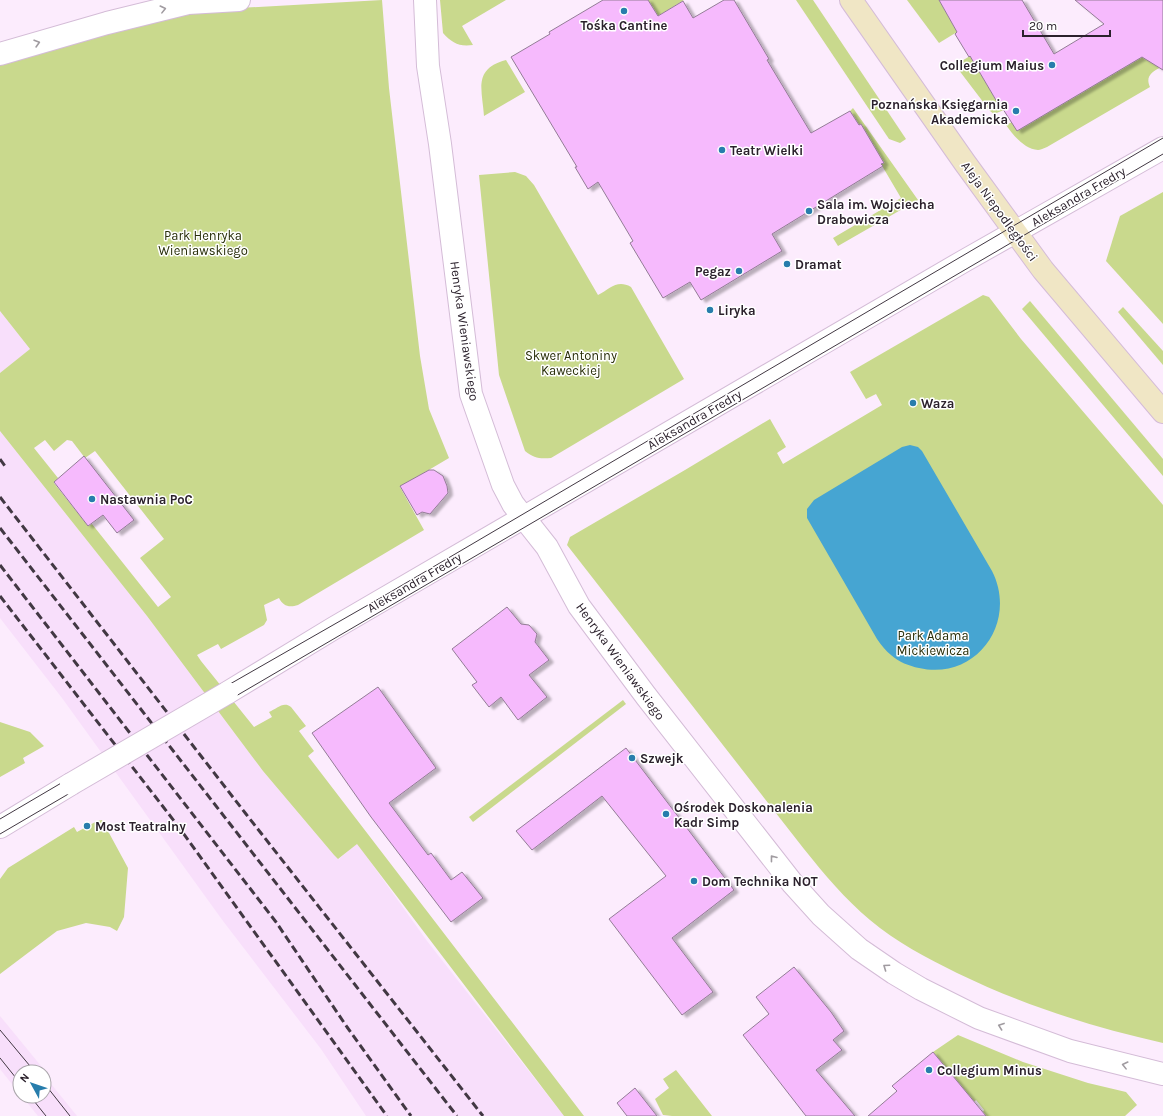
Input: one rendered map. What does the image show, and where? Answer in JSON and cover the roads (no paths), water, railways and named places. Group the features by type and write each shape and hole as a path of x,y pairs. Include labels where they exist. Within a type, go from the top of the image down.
{"street":[{"path":"0,54 107,23 188,3 239,0"},
{"name":"Henryka Wieniawskiego","path":"425,0 428,66 441,151 471,394 503,485 513,504 547,547 579,606 646,696 793,884 828,922 859,949 894,973 950,1005 979,1018 1070,1051 1163,1074"},
{"name":"Aleja Niepodległości","path":"851,0 1043,270 1163,412"},
{"name":"Aleksandra Fredry","path":"0,827 334,628 1015,232 1163,148"}],"water":[{"path":"910,445 918,447 922,451 992,571 999,590 1000,610 996,628 987,644 974,656 959,666 940,670 919,668 908,665 901,662 884,648 877,639 807,518 807,509 814,500 902,447"}],"tram line":[{"path":"0,819 223,688 382,597 1163,138"},
{"path":"0,834 1163,154"},
{"path":"0,1030 28,1064"},
{"path":"0,1058 12,1073"},
{"path":"52,1093 70,1116"},
{"path":"36,1104 46,1116"}],"railway":[{"path":"0,459 5,466"},
{"path":"0,497 483,1116"},
{"path":"0,528 457,1116"},
{"path":"0,565 276,922 347,1027 411,1116"},
{"path":"0,596 178,826 387,1116"}],"place":[{"name":"Tośka Cantine","path":"624,11"},
{"name":"Collegium Maius","path":"1052,65"},
{"name":"Poznańska Księgarnia Akademicka","path":"1016,111"},
{"name":"Teatr Wielki","path":"722,150"},
{"name":"Sala im. Wojciecha Drabowicza","path":"809,211"},
{"name":"Dramat","path":"787,264"},
{"name":"Pegaz","path":"739,271"},
{"name":"Liryka","path":"710,310"},
{"name":"Waza","path":"913,403"},
{"name":"Nastawnia PoC","path":"92,499"},
{"name":"Szwejk","path":"632,758"},
{"name":"Ośrodek Doskonalenia Kadr Simp","path":"666,814"},
{"name":"Most Teatralny","path":"87,826"},
{"name":"Dom Technika NOT","path":"694,881"},
{"name":"Collegium Minus","path":"929,1070"}],"park label":[{"name":"Park Henryka Wieniawskiego","path":"203,242"},
{"name":"Skwer Antoniny Kaweckiej","path":"571,362"},
{"name":"Park Adama Mickiewicza","path":"933,642"}]}
